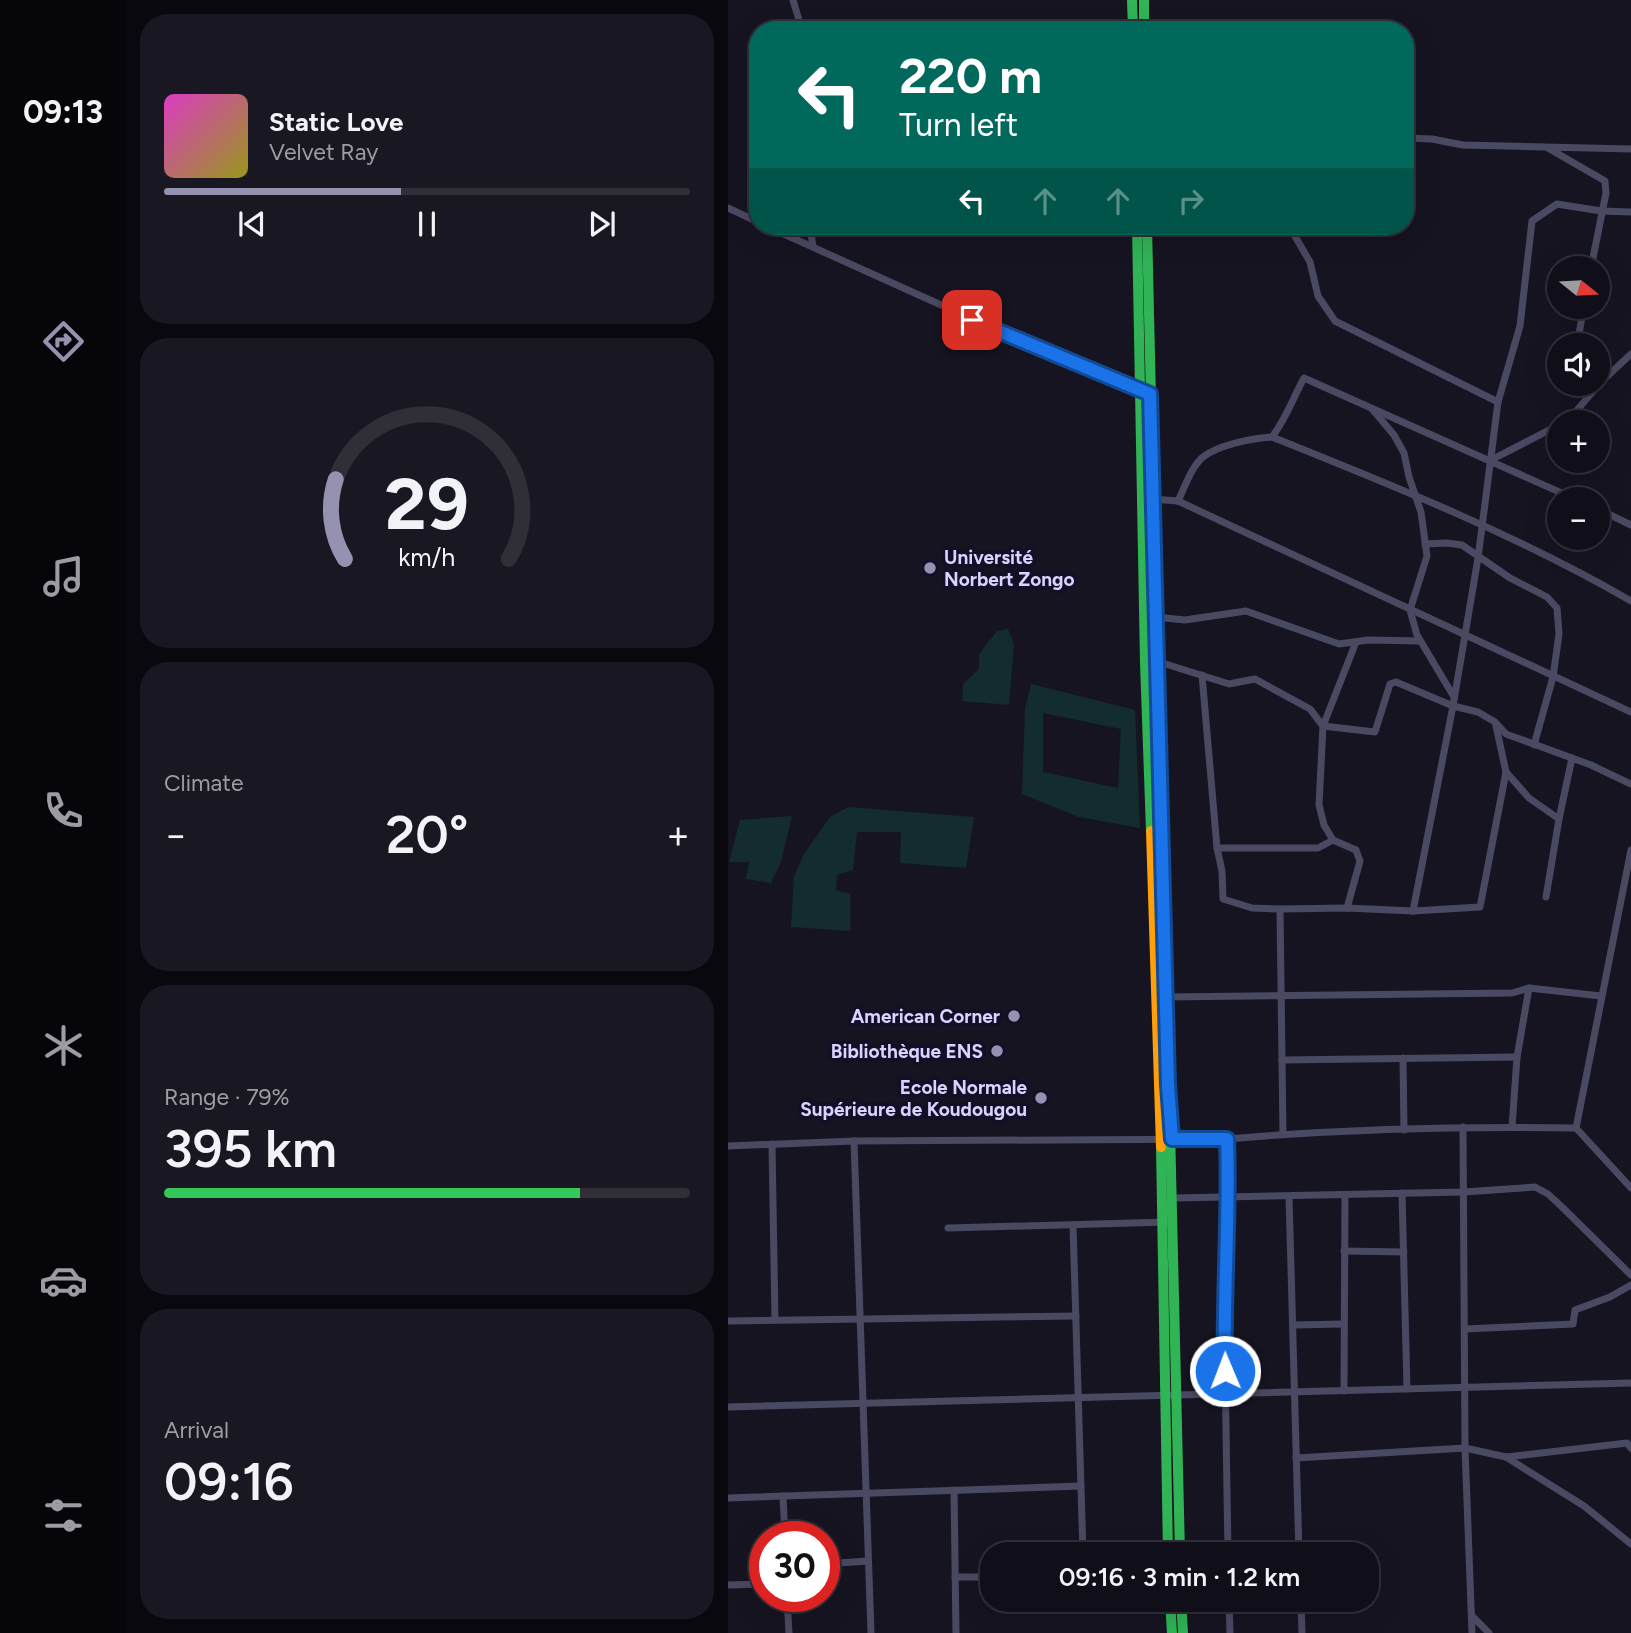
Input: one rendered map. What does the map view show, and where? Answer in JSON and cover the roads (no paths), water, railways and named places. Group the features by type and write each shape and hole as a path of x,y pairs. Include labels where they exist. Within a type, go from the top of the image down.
{"main road":[{"path":"1132,0 1133,21"},
{"path":"1144,0 1144,21"},
{"path":"1137,235 1152,499 1166,997 1167,1139 1174,1198 1170,1222"},
{"path":"1147,235 1144,392 1146,676 1170,1222 1172,1395 1168,1542"},
{"path":"1172,1395 1179,1542"},
{"path":"1171,1612 1172,1633"},
{"path":"1182,1612 1183,1633"}],"street":[{"path":"793,0 799,21"},
{"path":"1414,138 1463,145 1631,149"},
{"path":"1547,148 1605,181 1606,193 1593,256"},
{"path":"1413,911 1454,702 1478,558 1498,402 1520,326 1532,221 1557,204 1601,211 1631,212"},
{"path":"728,208 749,218"},
{"path":"786,235 980,323 1144,392"},
{"path":"811,235 813,247"},
{"path":"1294,235 1310,262 1318,296 1335,321 1498,402"},
{"path":"1577,410 1606,376 1631,354"},
{"path":"1272,437 1284,422 1304,377 1549,487"},
{"path":"1372,408 1395,435 1404,453 1420,512 1427,556 1410,610 1417,635 1454,702"},
{"path":"1491,460 1547,431"},
{"path":"1178,501 1189,477 1203,457 1257,438 1272,437 1415,494 1572,567 1631,601"},
{"path":"1152,499 1178,501 1631,712"},
{"path":"1610,515 1631,525"},
{"path":"1425,544 1462,545 1478,558 1547,597 1557,608 1559,634 1553,677 1534,745"},
{"path":"1155,617 1185,620 1246,611 1339,644 1420,641"},
{"path":"1347,908 1360,862 1356,850 1333,839 1324,825 1320,805 1323,726 1356,642"},
{"path":"1156,661 1229,684 1255,679 1310,709 1323,726 1375,732 1390,684 1396,682 1478,712 1495,722 1506,734 1572,758 1631,784"},
{"path":"1202,676 1223,899 1252,908 1413,911 1480,907 1506,772 1495,722"},
{"path":"1546,897 1572,758"},
{"path":"1506,772 1529,798 1559,819"},
{"path":"1217,848 1318,848 1333,839"},
{"path":"1576,1128 1601,996 1627,885 1631,850"},
{"path":"1280,909 1283,1134"},
{"path":"1166,997 1512,993 1529,988 1601,996"},
{"path":"1512,1127 1517,1057 1529,988"},
{"path":"1282,1060 1517,1057"},
{"path":"1403,1058 1404,1130"},
{"path":"728,1146 854,1141 1227,1139 1283,1134 1463,1127 1576,1128 1631,1188"},
{"path":"1463,1127 1465,1448 1472,1633"},
{"path":"1227,1139 1230,1198 1224,1303 1228,1542"},
{"path":"854,1141 871,1633"},
{"path":"772,1144 775,1320"},
{"path":"1174,1198 1464,1192 1535,1187 1548,1194 1631,1275"},
{"path":"1402,1193 1407,1389"},
{"path":"1344,1391 1345,1195"},
{"path":"1289,1197 1299,1542"},
{"path":"948,1228 1170,1222"},
{"path":"1073,1225 1083,1542"},
{"path":"1345,1251 1404,1252"},
{"path":"1465,1329 1573,1324 1575,1310 1610,1297 1631,1285"},
{"path":"728,1321 1076,1317"},
{"path":"1293,1325 1344,1324"},
{"path":"728,1407 1631,1383"},
{"path":"1296,1458 1465,1448 1506,1457 1627,1443 1631,1448"},
{"path":"1506,1457 1584,1506 1631,1544"},
{"path":"728,1498 1081,1486"},
{"path":"954,1490 956,1633"},
{"path":"783,1496 784,1521"},
{"path":"840,1563 868,1561"},
{"path":"955,1577 980,1577"},
{"path":"728,1585 749,1584"},
{"path":"788,1612 789,1633"},
{"path":"1230,1612 1230,1633"},
{"path":"1301,1612 1302,1633"},
{"path":"1471,1615 1489,1633"}],"place":[{"name":"Université Norbert Zongo","path":"930,568"},
{"name":"American Corner","path":"1014,1016"},
{"name":"Bibliothèque ENS","path":"997,1051"},
{"name":"Ecole Normale Supérieure de Koudougou","path":"1041,1098"}]}
